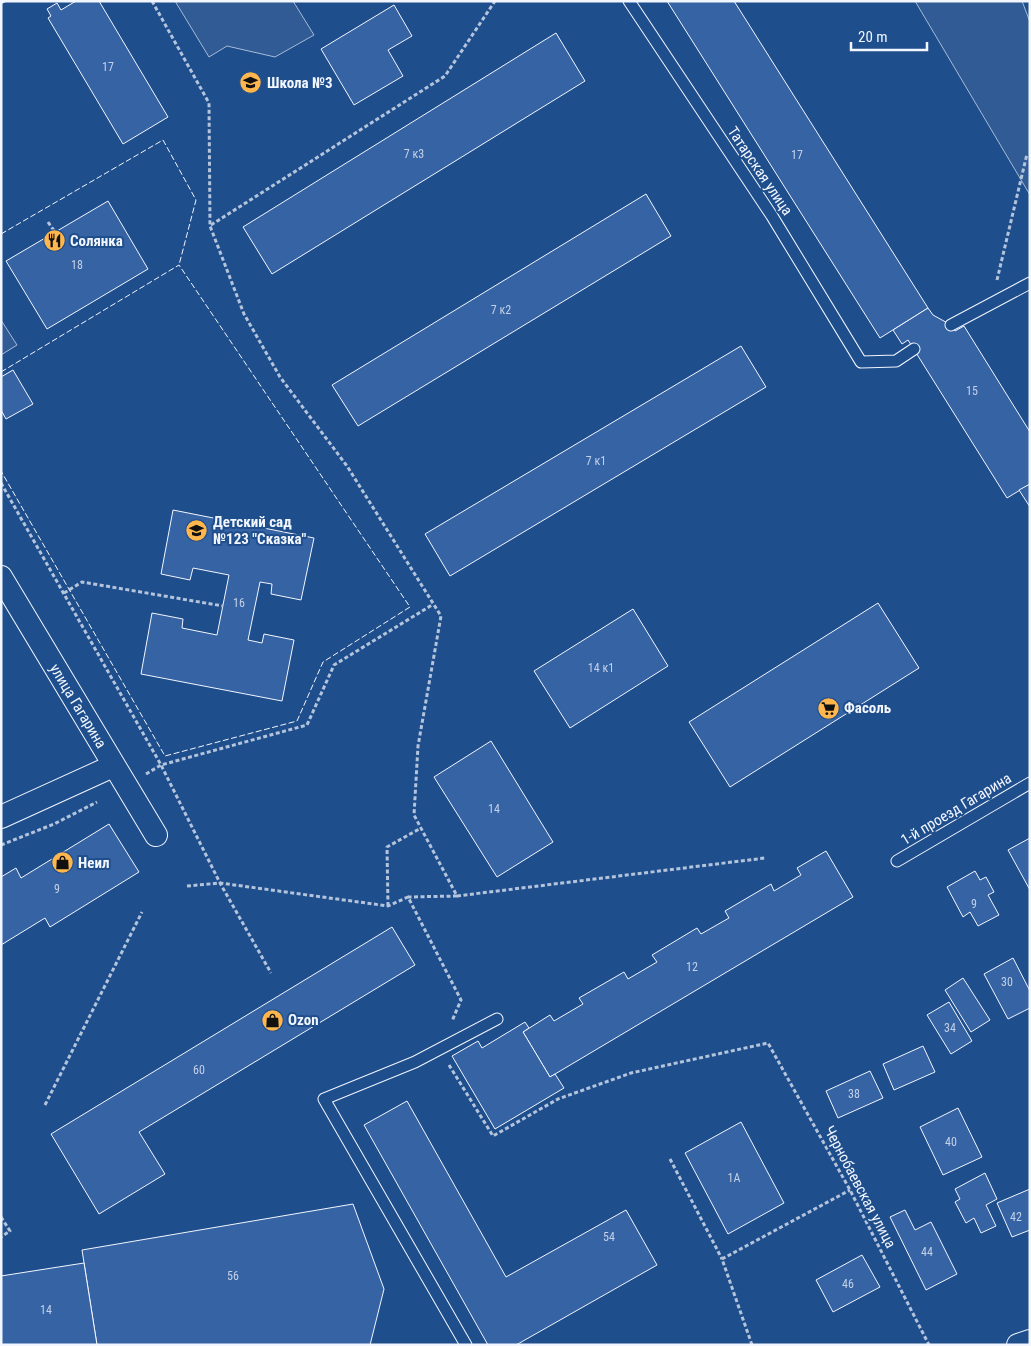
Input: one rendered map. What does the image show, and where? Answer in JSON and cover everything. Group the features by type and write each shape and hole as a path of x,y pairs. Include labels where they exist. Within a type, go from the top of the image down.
{"street":[{"name":"улица Гагарина","path":"1,577 126,788 156,835"},
{"path":"1,817 113,766"},
{"path":"1018,1345 1030,1341"}],"lane":[{"name":"Татарская улица","path":"629,1 772,216 860,362 896,361 914,349"},
{"path":"951,325 1030,283"},
{"name":"1-й проезд Гагарина","path":"897,860 1030,783"},
{"path":"466,1345 324,1099 415,1062 496,1019"}],"path":[{"path":"152,1 209,103 210,226 244,314 280,377 347,466 441,616 418,746 414,814 457,896"},
{"path":"210,226 445,76 495,1"},
{"path":"992,304 1027,154"},
{"path":"48,222 55,232"},
{"path":"1,483 161,765 220,883 271,973"},
{"path":"64,593 82,582 223,606"},
{"path":"1,845 54,824 126,788 161,765 307,725 334,666 432,604"},
{"path":"388,906 387,847 421,828"},
{"path":"187,886 220,883 388,906 408,897 457,896 765,858"},
{"path":"408,897 461,1000 440,1049"},
{"path":"45,1106 142,912"},
{"name":"Чернобаевская улица","path":"440,1049 493,1136 558,1099 631,1073 768,1042 850,1190 929,1345"},
{"path":"670,1159 722,1259 752,1345"},
{"path":"722,1259 850,1190"},
{"path":"1,1217 10,1232 1,1237"}],"shaded area":[{"path":"175,1 293,1 314,35 275,57 227,46 209,57"},
{"path":"915,1 1022,1 1030,22 1030,195"},
{"path":"1,320 17,345 1,355"}],"building":[{"path":"76,1 99,1 168,117 123,144 48,18 51,16 47,9 57,3 61,10"},
{"path":"667,1 734,1 928,308 880,338"},
{"path":"394,5 412,36 388,50 403,76 354,105 321,49"},
{"path":"556,33 585,81 272,274 243,227"},
{"path":"646,194 671,236 358,426 332,385"},
{"path":"108,201 148,269 47,329 6,261"},
{"path":"928,308 933,315 951,325 955,331 964,326 1030,432 1030,484 1007,498 908,340 902,344 893,330"},
{"path":"741,346 766,387 450,576 425,534"},
{"path":"13,370 33,404 6,419 1,410 1,377"},
{"path":"1030,484 1030,507 1019,490"},
{"path":"173,510 314,538 301,600 271,594 272,584 260,582 248,640 262,643 264,634 294,640 282,701 141,674 152,613 183,619 182,628 217,635 229,575 193,568 190,580 161,574"},
{"path":"878,603 919,668 730,787 689,722"},
{"path":"633,609 668,666 570,728 534,671"},
{"path":"491,741 553,842 497,877 434,777"},
{"path":"109,824 139,872 50,927 45,918 1,945 1,877 16,868 21,878"},
{"path":"1030,838 1030,890 1008,850"},
{"path":"826,851 853,897 550,1077 523,1032 550,1015 554,1021 583,1004 579,998 624,972 628,979 657,962 652,955 697,928 701,934 729,918 725,911 771,884 774,891 801,875 797,868"},
{"path":"975,871 980,880 986,877 994,892 988,895 999,915 978,926 970,912 963,917 947,887"},
{"path":"392,927 415,965 139,1132 165,1174 99,1214 51,1134"},
{"path":"1013,958 1030,991 1030,1008 1008,1019 984,974"},
{"path":"963,978 990,1020 971,1032 945,990"},
{"path":"949,1002 972,1041 951,1054 927,1015"},
{"path":"525,1022 529,1028 523,1032 550,1077 555,1074 564,1088 495,1129 452,1056 478,1041 482,1048"},
{"path":"923,1046 935,1072 894,1090 883,1064"},
{"path":"870,1071 883,1098 838,1118 826,1091"},
{"path":"407,1101 506,1277 626,1210 657,1265 516,1345 488,1345 364,1125"},
{"path":"958,1108 982,1157 943,1175 920,1127"},
{"path":"741,1122 784,1203 728,1234 685,1153"},
{"path":"985,1173 997,1199 986,1205 996,1226 981,1233 974,1218 966,1223 955,1202 960,1199 955,1189"},
{"path":"1030,1189 1030,1230 1012,1237 997,1203"},
{"path":"353,1204 384,1289 370,1345 97,1345 82,1250"},
{"path":"905,1210 915,1230 931,1222 957,1274 926,1290 890,1217"},
{"path":"862,1255 880,1287 833,1312 816,1280"},
{"path":"84,1263 97,1345 1,1345 1,1276"}],"fence":[{"path":"1,234 163,140 196,200 179,265"},
{"path":"1,372 179,265 410,607 323,662 297,721 165,756 1,471"}],"wall":[{"path":"1,3 5,1"}],"place":[{"name":"Школа №3","path":"251,83"},
{"name":"Солянка","path":"54,241"},
{"name":"Детский сад №123 \"Сказка\"","path":"197,531"},
{"name":"Фасоль","path":"828,708"},
{"name":"Неил","path":"62,863"},
{"name":"Ozon","path":"272,1020"}]}
